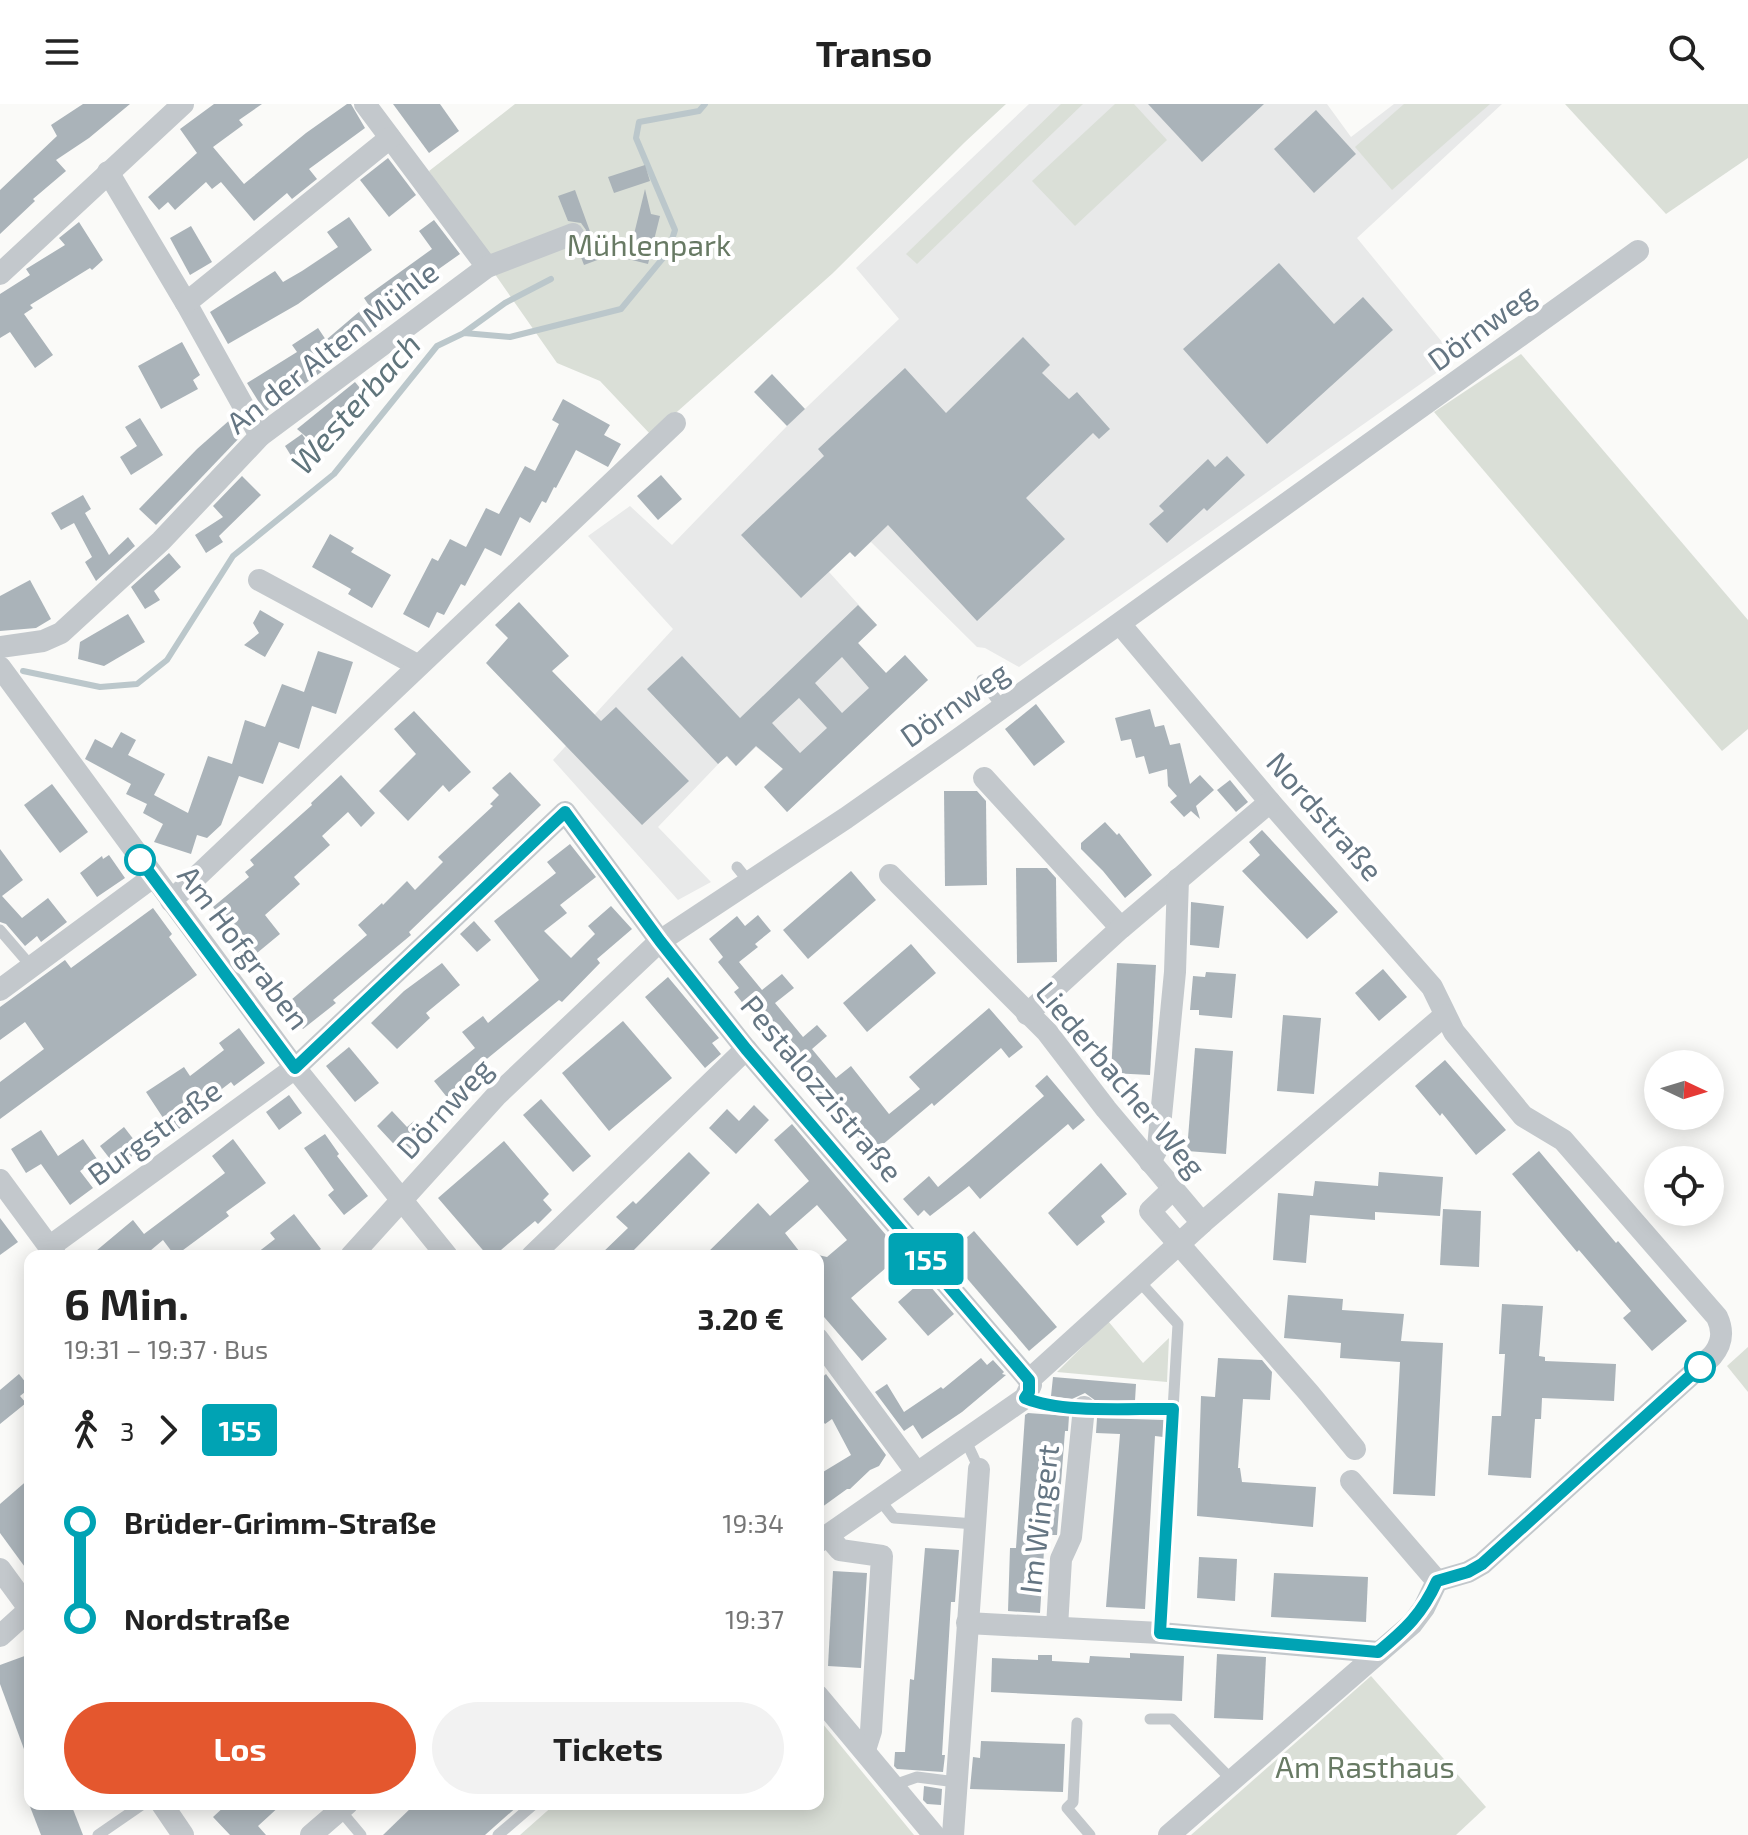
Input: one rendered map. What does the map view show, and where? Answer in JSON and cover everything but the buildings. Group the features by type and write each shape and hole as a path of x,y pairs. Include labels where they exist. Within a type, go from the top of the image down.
{"street":[{"path":"0,274 183,104"},
{"path":"365,104 487,267"},
{"path":"186,303 390,138"},
{"path":"108,172 260,436"},
{"name":"An der Alten Mühle","path":"0,647 43,641 61,633 161,541 260,436 487,267 573,234"},
{"name":"Dörnweg","path":"356,1250 496,1096 660,941 743,874 846,818 1638,251"},
{"path":"171,901 675,423"},
{"path":"259,580 417,665"},
{"name":"Nordstraße","path":"1120,624 1432,987 1454,1032 1523,1116 1563,1140 1720,1324 1721,1341 1712,1356 1482,1564 1468,1572 1437,1581"},
{"name":"Am Hofgraben","path":"5,675 295,1068 442,1250"},
{"path":"984,778 1121,928"},
{"path":"1027,1014 1121,928 1270,802"},
{"name":"Pestalozzistraße","path":"565,812 660,941 746,1049 1027,1389"},
{"name":"Burgstraße","path":"55,1250 295,1068 565,812"},
{"name":"Liederbacher Weg","path":"890,875 1047,1032 1202,1223"},
{"path":"0,990 153,877"},
{"path":"1150,1162 1158,1147 1175,972 1178,879"},
{"path":"1027,1389 1202,1223 1445,1015"},
{"path":"538,1250 746,1049"},
{"path":"0,1180 51,1250"},
{"path":"1173,1189 1150,1211 1355,1449"},
{"path":"824,1347 917,1473"},
{"name":"Im Wingert","path":"824,1538 966,1441 1027,1389"},
{"name":"Im Wingert","path":"1057,1627 1061,1559 1071,1537 1084,1407"},
{"name":"Im Wingert","path":"953,1835 975,1524 983,1468"},
{"path":"1169,1835 1412,1624 1424,1608 1437,1581 1351,1481"},
{"name":"Im Wingert","path":"824,1540 840,1550 882,1556 871,1731 865,1750"},
{"path":"0,1569 24,1602"},
{"path":"0,1636 24,1615"},
{"path":"967,1623 1160,1633 1378,1652"},
{"path":"824,1703 934,1835"},
{"path":"166,1810 183,1835"},
{"path":"311,1835 340,1810"}],"lane":[{"path":"982,680 1003,708"},
{"path":"0,930 31,966"},
{"path":"1139,1281 1178,1324 1160,1633"},
{"name":"Im Wingert","path":"1027,1389 1038,1403 1084,1407"},
{"path":"1084,1407 1173,1409"},
{"name":"Im Wingert","path":"966,1441 983,1468"},
{"path":"879,1499 894,1518 975,1524"},
{"path":"1150,1719 1172,1719 1232,1780"},
{"path":"1077,1723 1073,1802 1067,1808 1090,1835"},
{"path":"894,1785 917,1777 956,1782"},
{"path":"98,1835 134,1810"},
{"path":"345,1810 361,1835"},
{"path":"498,1835 527,1810"}],"shaded area":[{"path":"1029,104 1327,104 1351,137 1394,104 1502,104 1357,238 1456,359 1019,667 985,648 977,647 871,542 855,557 849,552 829,572 877,625 858,643 886,673 905,655 928,680 787,812 764,787 783,768 756,747 736,766 726,756 658,827 711,882 678,900 553,760 673,629 588,536 630,506 672,545 787,426 899,319 856,268"}],"green space":[{"name":"Mühlenpark","path":"515,104 1006,104 833,273 651,435 600,381 557,363 492,270 429,171"},
{"path":"1061,104 1083,104 917,264 906,254"},
{"path":"1115,104 1134,104 1167,140 1075,226 1032,181"},
{"path":"1404,104 1490,104 1392,190 1355,147"},
{"path":"1565,104 1748,104 1748,158 1666,214"},
{"path":"1521,354 1748,620 1748,729 1722,751 1434,412"},
{"path":"1108,1321 1143,1363 1169,1338 1167,1382 1057,1372"},
{"path":"1748,1347 1748,1392 1727,1366"},
{"name":"Am Rasthaus","path":"1371,1676 1486,1807 1456,1835 1191,1835"},
{"path":"824,1725 914,1835 520,1835 548,1810 824,1810"}],"waterway":[{"name":"Westerbach","path":"23,671 100,687 137,684 167,660 233,556 334,474 437,346 464,333 510,337 621,309 668,252 675,230 636,138 639,122 699,111 705,104"},
{"path":"465,332 505,303 551,279"}],"bus line":[{"name":"155","path":"140,860 295,1068 565,812 660,941 746,1049 1029,1380 1031,1385 1025,1398 1038,1403 1084,1407 1173,1409 1160,1633 1378,1652 1412,1624 1437,1581 1468,1572 1482,1564 1700,1367"}]}
